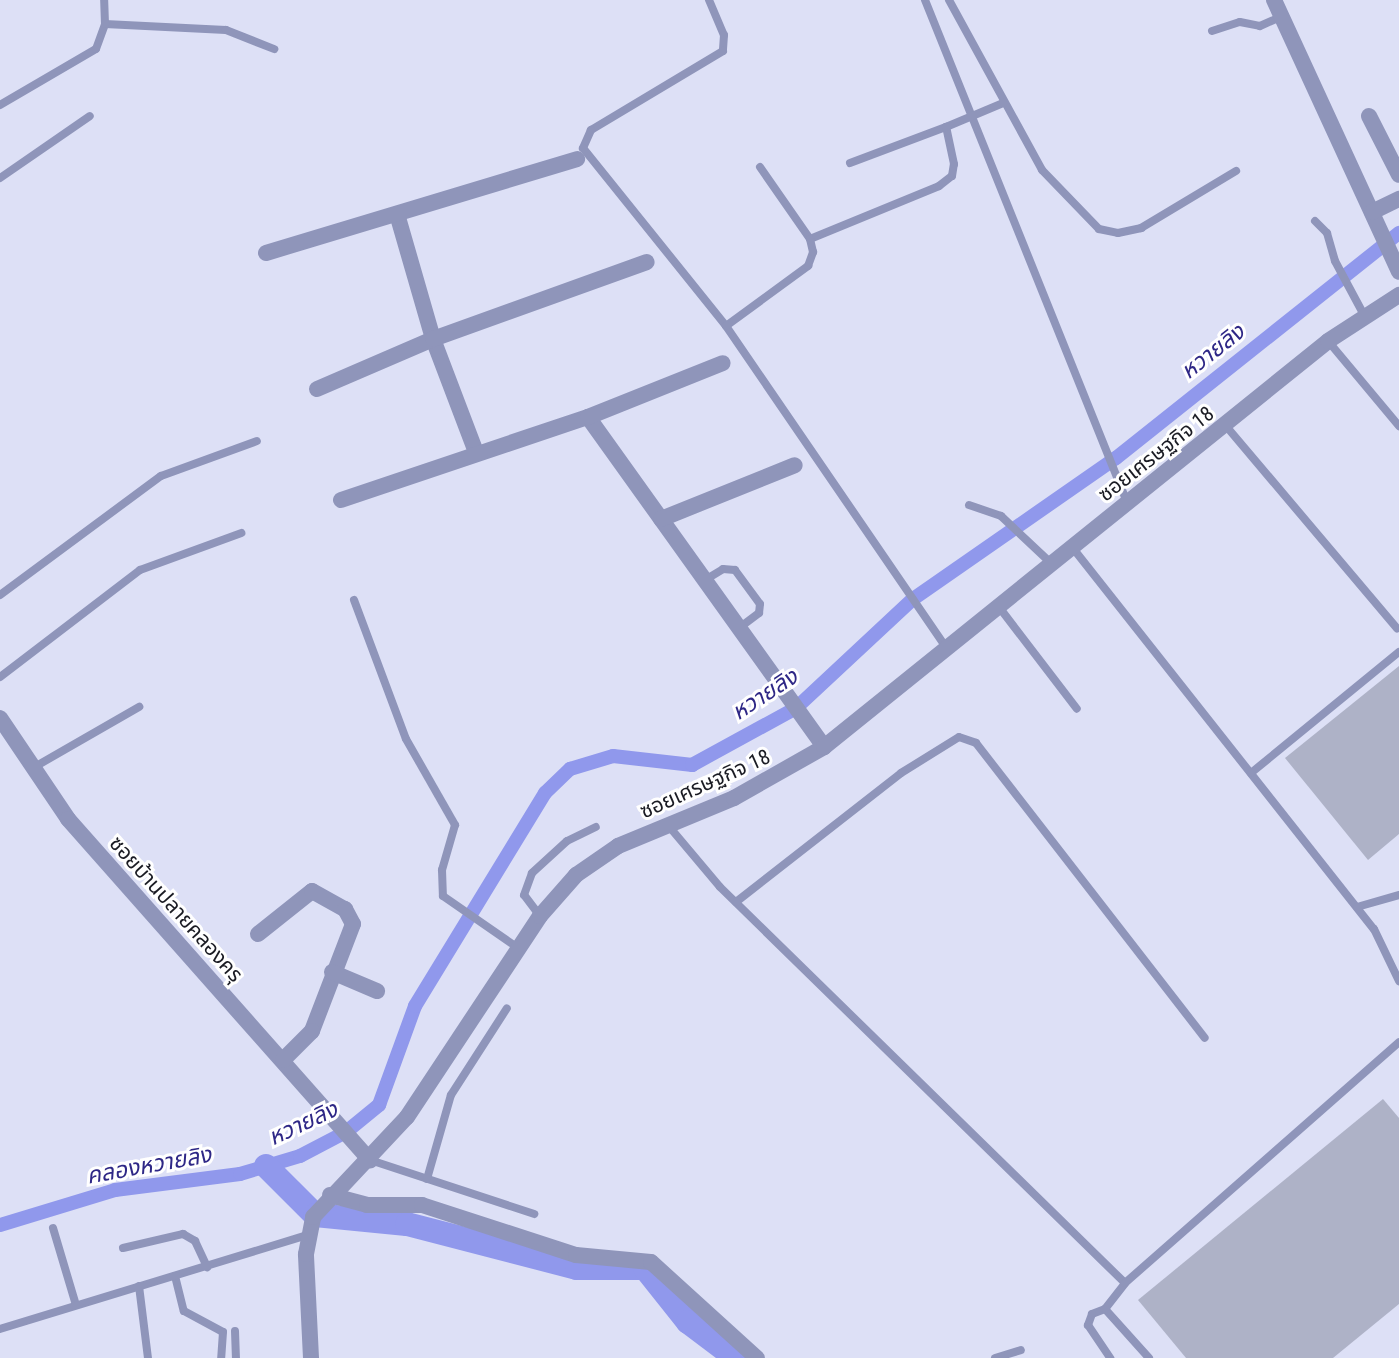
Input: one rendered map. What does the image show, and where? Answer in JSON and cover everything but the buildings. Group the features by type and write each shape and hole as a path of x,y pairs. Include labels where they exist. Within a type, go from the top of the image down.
{"street":[{"path":"1274,0 1396,266"},
{"path":"1369,116 1399,175"},
{"path":"266,253 577,159"},
{"path":"1375,218 1399,199"},
{"path":"397,214 433,339 476,452"},
{"path":"317,389 433,339 647,262"},
{"name":"ซอยเศรษฐกิจ 18","path":"307,1235 330,1195 370,1160 407,1117 540,916 576,875 618,846 768,781 824,747 1127,502 1226,426 1328,341 1364,315 1399,295"},
{"path":"341,500 476,452 588,417 723,363"},
{"path":"588,417 824,747"},
{"path":"661,519 794,465"},
{"name":"ซอยบ้านปลายคลองครุ","path":"0,718 31,769 68,819 370,1160"},
{"path":"258,934 302,895 312,891 326,896 345,909 353,924 332,972 312,1031 283,1060"},
{"path":"332,972 377,991"},
{"path":"330,1195 367,1205 422,1205 576,1255 651,1262 757,1358"},
{"path":"307,1235 311,1358"}],"lane":[{"path":"0,105 85,59 96,49 105,24 104,0"},
{"path":"709,0 724,34 723,51 591,130 583,148 726,326 946,647"},
{"path":"925,0 1127,502"},
{"path":"949,0 1042,170 1099,229 1118,233 1141,228 1236,171"},
{"path":"1212,31 1240,22 1260,26 1282,16"},
{"path":"105,24 226,30 274,50"},
{"path":"850,163 1003,103"},
{"path":"0,178 90,116"},
{"path":"810,239 952,176 947,127"},
{"path":"726,326 807,266 813,252 810,239 760,167"},
{"path":"1315,221 1327,233 1335,261 1364,315"},
{"path":"1328,341 1399,426"},
{"path":"1226,426 1397,628"},
{"path":"0,596 161,476 257,441"},
{"path":"969,505 1000,516 1025,536 1052,564"},
{"path":"0,677 140,570 241,533"},
{"path":"1072,547 1357,907 1399,981"},
{"path":"705,580 723,569 735,570 760,604 759,613 739,628"},
{"path":"354,600 406,739 455,825 442,870 446,901 518,948"},
{"path":"999,607 1077,709"},
{"path":"1251,773 1399,652"},
{"path":"31,769 139,707"},
{"path":"736,902 901,773 959,737 976,743 1205,1038"},
{"path":"667,824 736,902 1125,1283"},
{"path":"540,916 524,895 532,873 567,841 596,827"},
{"path":"1357,907 1399,895"},
{"path":"427,1179 451,1095 507,1008"},
{"path":"1110,1358 1088,1325 1092,1314 1105,1309 1125,1283 1399,1042"},
{"path":"370,1160 534,1214"},
{"path":"53,1228 76,1306"},
{"path":"123,1248 183,1234 195,1241 207,1266"},
{"path":"0,1329 307,1235"},
{"path":"175,1276 184,1311 223,1332 221,1358"},
{"path":"139,1286 148,1358"},
{"path":"1105,1309 1149,1358"},
{"path":"235,1331 236,1358"},
{"path":"995,1358 1021,1350"}],"waterway":[{"name":"หวายลิง","path":"0,1225 115,1190 240,1174 300,1156 346,1132 379,1105 415,1006 545,793 570,769 613,756 692,765 796,708 913,599 1116,458 1399,233"},
{"path":"266,1166 315,1215 407,1224 577,1268 645,1268 688,1322 736,1358"}],"water label":[{"name":"คลองหวายลิง","path":"149,1166"}]}
